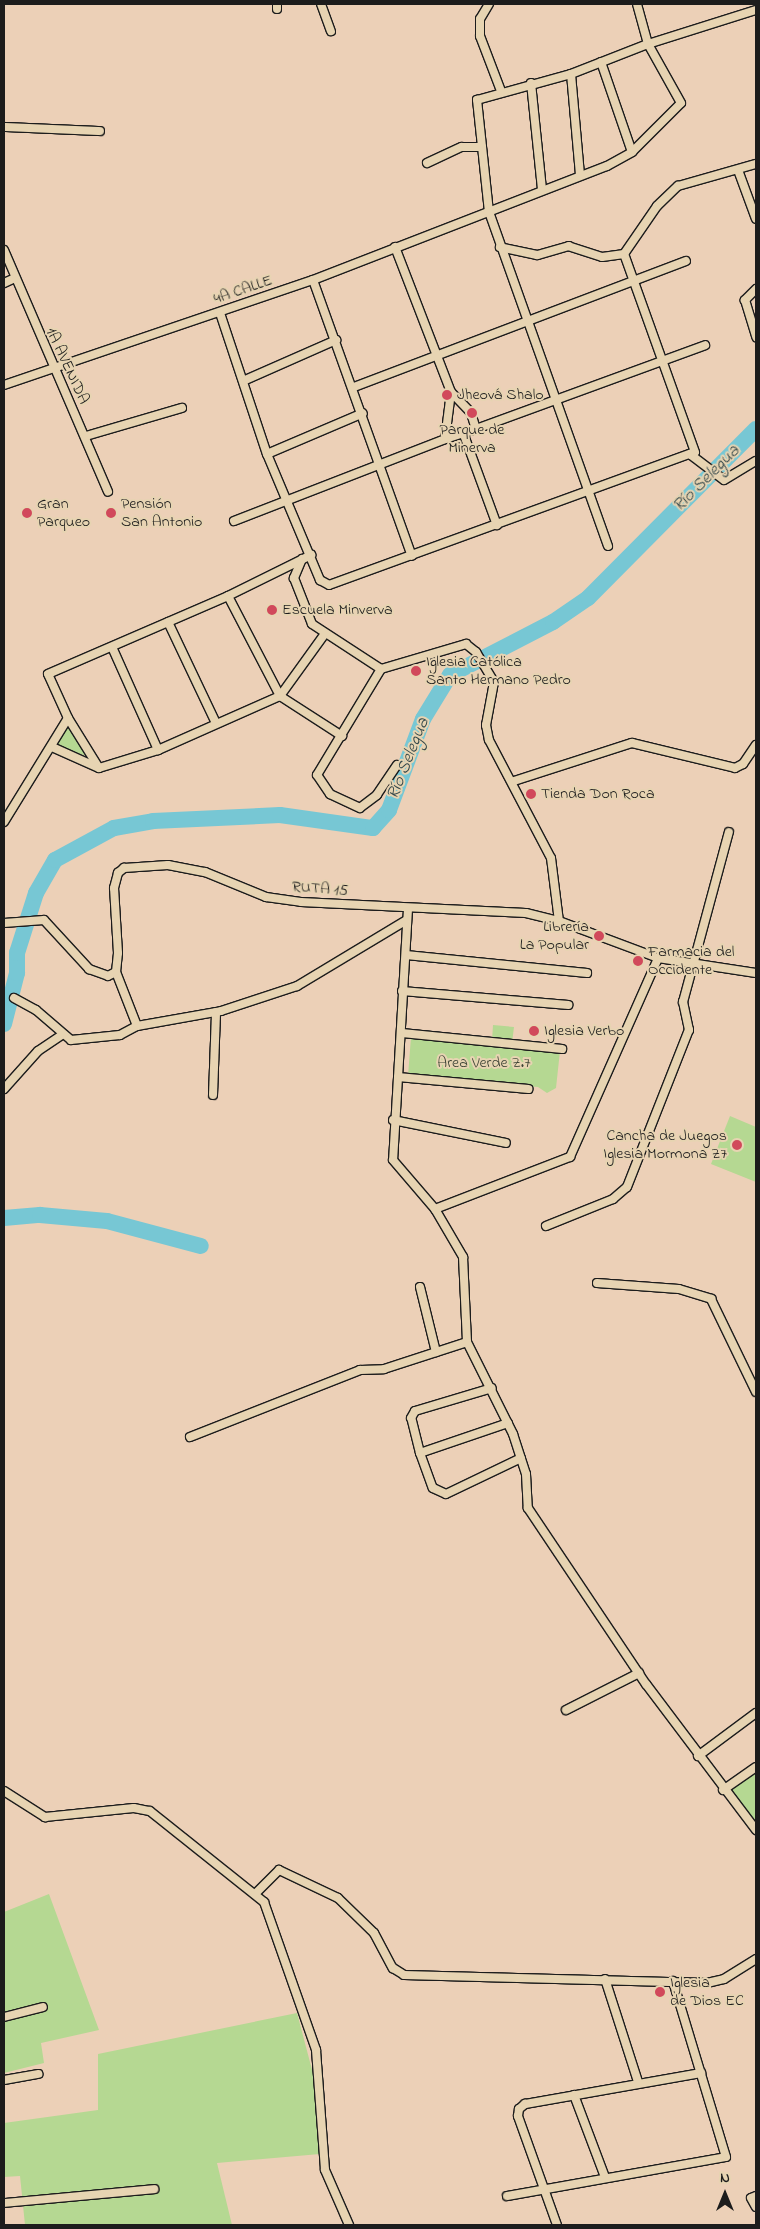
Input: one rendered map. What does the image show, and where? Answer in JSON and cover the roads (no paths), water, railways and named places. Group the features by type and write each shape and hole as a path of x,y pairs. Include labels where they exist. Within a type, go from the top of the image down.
{"street":[{"path":"321,4 331,31"},
{"path":"489,4 480,19 480,36 501,91"},
{"path":"601,62 632,152 681,103 648,44 637,4"},
{"path":"608,546 585,493 524,320 489,212 476,100 501,91 571,74 648,44 756,10"},
{"path":"571,74 580,175"},
{"path":"531,83 542,189"},
{"path":"4,127 100,131"},
{"path":"427,163 462,147 482,147"},
{"name":"4A CALLE","path":"4,385 313,280 489,212 632,152"},
{"path":"220,313 267,454 288,500 320,580 329,585 695,452 630,282 624,254 657,206 678,186 756,164"},
{"path":"738,170 756,218"},
{"path":"500,247 537,255 569,246 602,257 624,254"},
{"path":"395,247 451,392 471,413 476,429"},
{"name":"1A AVENIDA","path":"4,250 13,279 52,368 86,436 108,492"},
{"path":"354,387 524,320 686,261"},
{"path":"4,283 13,279"},
{"path":"313,280 382,462 412,556"},
{"path":"756,289 745,300 756,337"},
{"path":"243,381 336,340"},
{"path":"234,521 382,462 445,439 464,435 659,359 705,345"},
{"path":"445,439 451,392"},
{"path":"86,436 182,408"},
{"path":"267,454 363,413"},
{"path":"464,435 497,525"},
{"path":"691,455 698,463 724,480 756,461"},
{"path":"99,768 68,718 48,674 228,596 311,555"},
{"path":"302,558 294,578 312,624 324,635 381,669"},
{"path":"228,596 280,696 342,736"},
{"path":"168,622 216,722"},
{"path":"52,746 99,768 158,750 216,722 280,696 324,635"},
{"path":"397,765 377,795 360,808 330,794 317,775 381,669 456,644 476,652 494,682 486,725 489,740 514,781 551,858 559,920"},
{"path":"112,646 158,750"},
{"path":"4,822 68,718"},
{"path":"514,781 632,743 735,768 743,764 756,745"},
{"path":"546,1226 612,1199 627,1187 689,1030 682,1002 691,967 708,921 729,832"},
{"name":"RUTA 15","path":"116,972 114,880 124,868 168,865 205,872 266,897 408,909 526,913 559,920 658,958 691,967 756,973"},
{"path":"408,909 405,921 406,955 402,991 402,1033 392,1120 393,1160 435,1209 463,1257 466,1342 475,1365 492,1388 508,1422 521,1458 528,1508 639,1673 698,1756 756,1830"},
{"path":"4,923 39,918 89,969 108,976 116,972 137,1026"},
{"path":"14,998 36,1010 71,1040 92,1041 137,1026 216,1012 297,986 405,921"},
{"path":"406,955 587,973"},
{"path":"435,1209 570,1157 658,958"},
{"path":"402,991 568,1005"},
{"path":"213,1095 216,1012"},
{"path":"402,1033 562,1049"},
{"path":"4,1089 38,1051 63,1034"},
{"path":"398,1077 528,1089"},
{"path":"392,1120 506,1143"},
{"path":"597,1283 679,1289 711,1299 756,1392"},
{"path":"420,1287 436,1352"},
{"path":"190,1437 360,1370 384,1369 466,1342"},
{"path":"492,1388 415,1411 411,1418 420,1452 433,1488 446,1494 521,1458"},
{"path":"420,1452 508,1422"},
{"path":"566,1710 639,1673"},
{"path":"698,1756 756,1713"},
{"path":"724,1790 756,1767"},
{"path":"4,1791 45,1817 134,1808 150,1812 255,1894 268,1907 286,1970 312,2033 326,2170 349,2225"},
{"path":"255,1894 280,1870 338,1898 374,1933 396,1973 716,1982 756,1959"},
{"path":"605,1979 638,2082"},
{"path":"507,2196 605,2177 726,2157 673,1981"},
{"path":"4,2017 43,2007"},
{"path":"557,2225 542,2190 519,2109 525,2104 638,2082 701,2073"},
{"path":"4,2080 38,2074"},
{"path":"574,2095 605,2177"},
{"path":"4,2203 154,2188"},
{"path":"756,2196 751,2198 756,2207"}],"waterway":[{"name":"Río Selegua","path":"4,1024 17,973 17,953 36,893 55,860 114,828 153,821 280,815 373,828 389,810 423,719 450,675 553,622 588,598 756,429"},
{"path":"4,1218 40,1215 107,1221 201,1246"}],"place":[{"name":"Jheová Shalo","path":"447,395"},
{"name":"Parque de Minerva","path":"472,413"},
{"name":"Gran Parqueo","path":"27,513"},
{"name":"Pensión San Antonio","path":"111,513"},
{"name":"Escuela Minverva","path":"272,610"},
{"name":"Iglesia Católica Santo Hermano Pedro","path":"416,671"},
{"name":"Tienda Don Roca","path":"531,794"},
{"name":"Librería La Popular","path":"599,936"},
{"name":"Farmacia del Occidente","path":"638,961"},
{"name":"Iglesia Verbo","path":"534,1031"},
{"name":"Cancha de Juegos Iglesia Mormona Z7","path":"737,1145"},
{"name":"Iglesia de Dios EC","path":"660,1992"}],"park label":[{"name":"Area Verde Z.7","path":"484,1063"}]}
